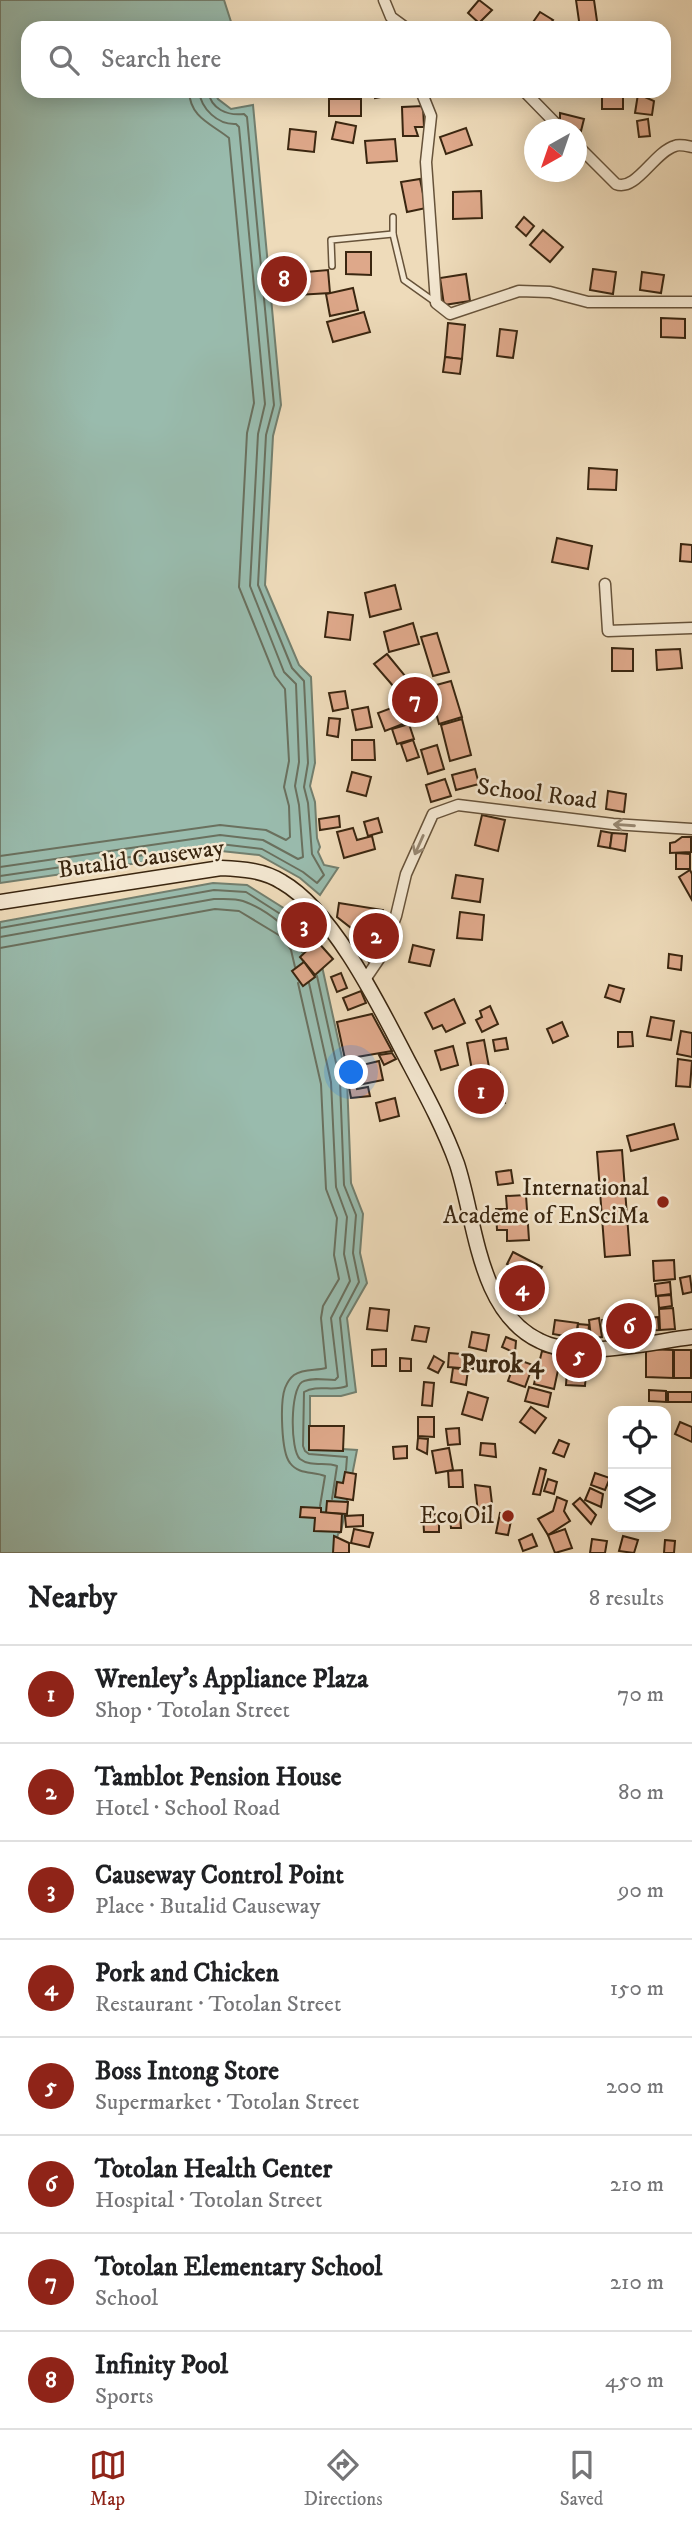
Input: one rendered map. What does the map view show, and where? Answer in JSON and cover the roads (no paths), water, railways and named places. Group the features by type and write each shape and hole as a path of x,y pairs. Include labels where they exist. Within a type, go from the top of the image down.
{"main road":[{"name":"Butalid Causeway","path":"0,902 221,867 254,870 282,881 303,897 327,925 364,981 438,1119 457,1164 489,1283 503,1311 520,1330 542,1343 582,1351 692,1337"}],"street":[{"path":"384,0 391,17 396,21"},
{"path":"424,98 431,116 426,162 436,303 450,314 519,291 550,292 588,302 692,302"},
{"path":"531,98 551,119"},
{"path":"587,155 616,184 623,187 629,185 654,159 675,146 692,146"},
{"path":"605,584 608,631 692,628"},
{"name":"School Road","path":"364,981 381,956 396,916 406,874 433,814 458,805 613,824 692,829"}],"lane":[{"path":"393,217 393,234 404,280 436,303"},
{"path":"332,266 331,240 393,234"}],"water":[{"path":"0,0 224,0 231,21 21,21 21,98 218,98 231,109 253,105 281,405 273,436 265,585 299,665 311,677 315,763 310,786 315,802 320,847 318,852 324,865 338,868 320,895 300,878 259,855 221,851 0,883"},
{"path":"213,883 247,885 301,919 316,939 347,1080 351,1183 363,1214 360,1253 367,1283 347,1318 356,1392 341,1396 310,1396 310,1447 357,1450 341,1532 338,1534 334,1553 0,1553 0,922"}],"place":[{"name":"Infinity Pool","path":"284,279"},
{"name":"Totolan Elementary School","path":"415,700"},
{"name":"Causeway Control Point","path":"304,925"},
{"name":"Tamblot Pension House","path":"376,936"},
{"name":"Wrenley's Appliance Plaza","path":"481,1091"},
{"name":"International Academe of EnSciMa","path":"663,1202"},
{"name":"Pork and Chicken","path":"522,1288"},
{"name":"Totolan Health Center","path":"629,1326"},
{"name":"Boss Intong Store","path":"579,1355"},
{"name":"Eco Oil","path":"508,1516"}],"district":[{"name":"Purok 4","path":"502,1364"}]}
